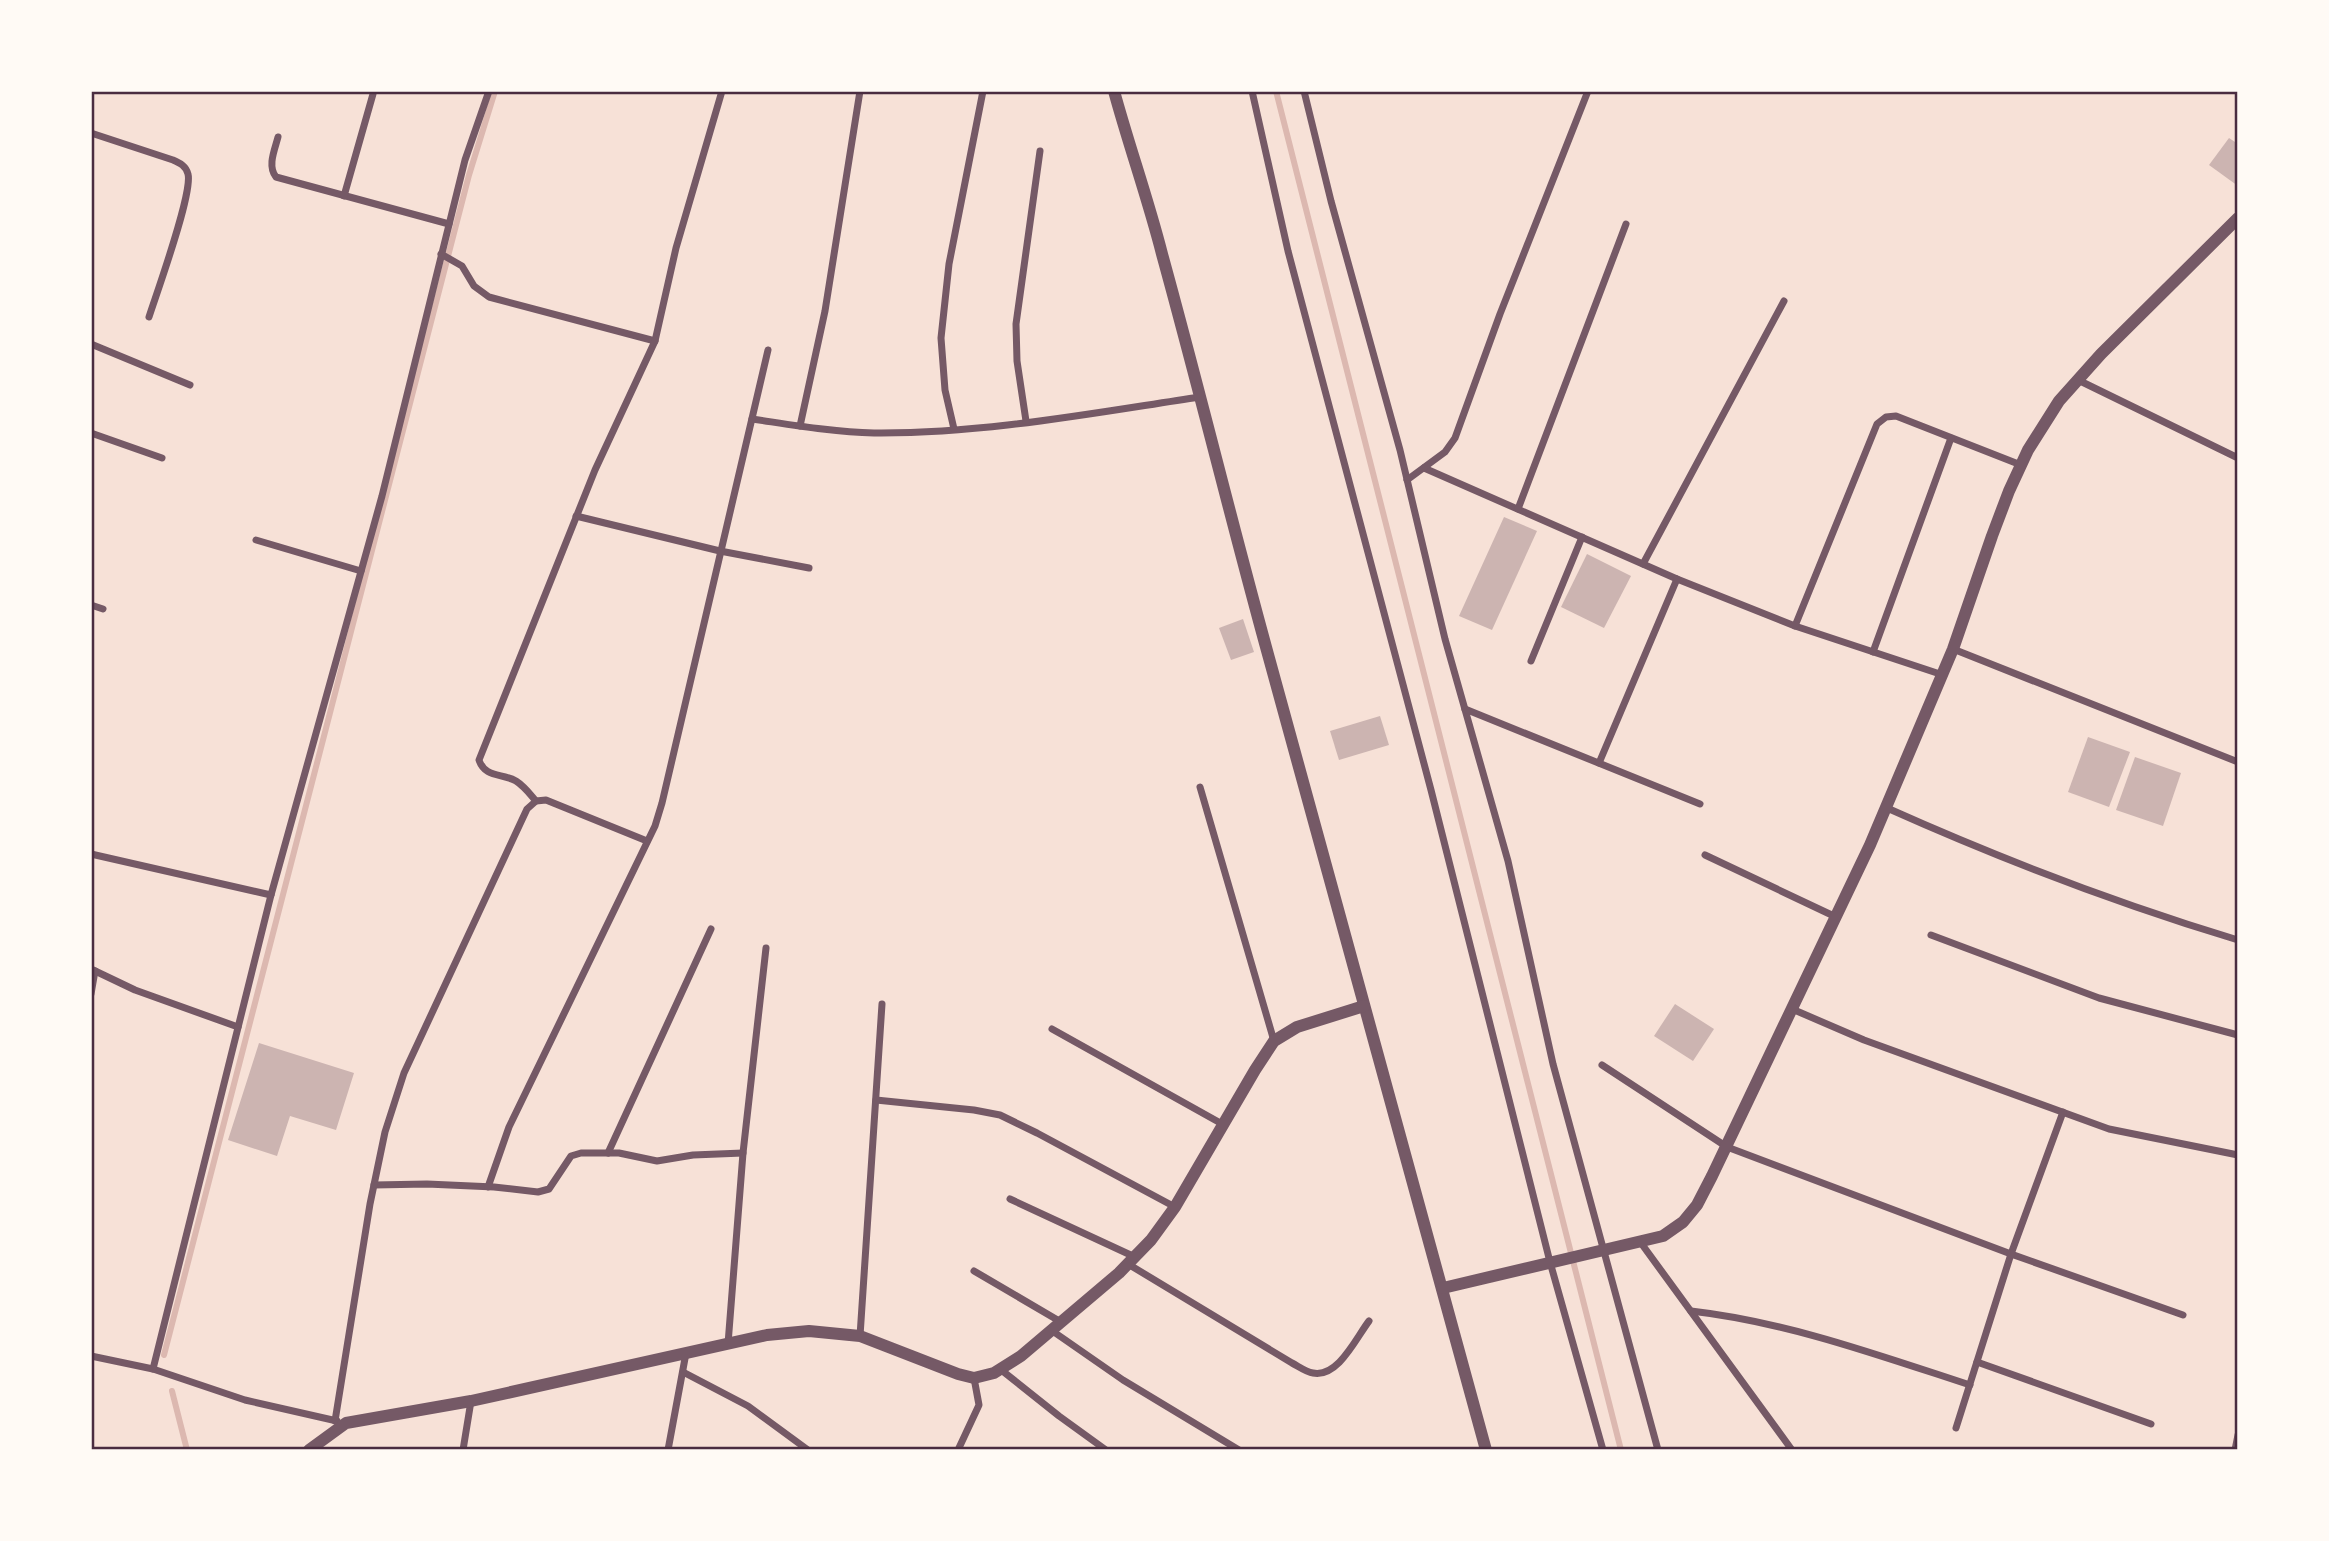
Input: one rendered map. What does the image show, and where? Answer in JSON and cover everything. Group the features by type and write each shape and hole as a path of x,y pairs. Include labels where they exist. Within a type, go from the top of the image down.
{"street":[{"path":"153,1369 271,895 385,483 465,160 489,91"},
{"path":"536,801 513,779 487,773 479,761 595,470 655,341 676,248 722,91"},
{"path":"800,426 825,311 860,91"},
{"path":"954,429 945,390 941,338 949,264 982,91"},
{"path":"1114,91 1161,249 1267,652 1486,1450"},
{"path":"1252,91 1288,251 1603,1450"},
{"path":"1304,91 1407,480 1445,639 1508,860 1553,1065 1658,1450"},
{"path":"1407,480 1445,452 1455,438 1500,314 1588,91"},
{"path":"344,196 373,94"},
{"path":"91,133 183,164 189,177 185,202 149,317"},
{"path":"278,137 272,165 272,172 276,177 449,224"},
{"path":"1026,421 1017,361 1016,324 1040,150"},
{"path":"1443,1288 1663,1236 1683,1222 1697,1205 1887,808 1953,649 1992,536 2021,465 2059,401 2101,354 2238,218"},
{"path":"1518,509 1626,224"},
{"path":"442,254 462,266 474,286 489,297 655,341"},
{"path":"1643,564 1784,301"},
{"path":"91,344 191,385"},
{"path":"488,1187 509,1127 647,841 662,803 768,350"},
{"path":"2078,380 2238,458"},
{"path":"752,419 874,433 954,429 1200,397"},
{"path":"1795,626 1877,424 1886,417 1896,416 2021,465"},
{"path":"91,433 162,458"},
{"path":"1873,652 1951,438"},
{"path":"1424,468 1678,579 1795,626 1942,675"},
{"path":"576,516 720,551 809,568"},
{"path":"1531,661 1582,537"},
{"path":"256,540 361,571"},
{"path":"1599,763 1678,579"},
{"path":"91,605 103,609"},
{"path":"1953,649 2238,762"},
{"path":"1465,709 1700,804"},
{"path":"1200,787 1274,1041"},
{"path":"309,1450 341,1422 374,1185 384,1132 404,1073 527,809 536,801 546,800 647,841"},
{"path":"1887,808 1979,849 2176,921 2238,940"},
{"path":"91,853 271,895"},
{"path":"1705,855 1836,916"},
{"path":"608,1153 711,929"},
{"path":"1931,935 2099,998 2238,1035"},
{"path":"728,1344 743,1153 766,948"},
{"path":"91,994 93,970 135,990 238,1027"},
{"path":"860,1336 882,1004"},
{"path":"91,1356 153,1369 245,1400 341,1422 471,1401 767,1335 809,1331 860,1336 974,1378 994,1373 1021,1356 1151,1240 1175,1207 1274,1041 1297,1027 1364,1006"},
{"path":"1791,1009 1864,1040 2109,1129 2238,1156"},
{"path":"1052,1029 1225,1125"},
{"path":"1602,1065 1727,1147 2011,1254 2183,1315"},
{"path":"876,1100 1000,1115 1175,1207"},
{"path":"1956,1428 2011,1254 2063,1112"},
{"path":"374,1185 427,1184 538,1192 549,1189 562,1166 571,1156 581,1153 608,1153 657,1161 693,1155 743,1153"},
{"path":"1010,1199 1131,1260 1292,1363 1312,1373 1324,1373 1334,1368 1369,1321"},
{"path":"1641,1243 1792,1450"},
{"path":"974,1271 1056,1326 1123,1380 1239,1450"},
{"path":"1691,1311 1727,1315 1829,1339 1970,1385"},
{"path":"668,1450 687,1353"},
{"path":"1977,1362 2151,1424"},
{"path":"1000,1369 1105,1450"},
{"path":"683,1372 748,1405 808,1450"},
{"path":"958,1450 979,1405 974,1378"},
{"path":"463,1450 471,1401"},
{"path":"2235,1450 2238,1435"}],"building":[{"path":"2229,138 2238,144 2238,186 2209,165"},
{"path":"1504,517 1537,531 1492,630 1459,616"},
{"path":"1587,554 1631,576 1604,628 1561,607"},
{"path":"1243,619 1254,652 1231,660 1219,628"},
{"path":"1380,716 1389,745 1339,760 1330,731"},
{"path":"2088,737 2130,752 2109,807 2068,792"},
{"path":"2135,757 2181,773 2163,826 2116,810"},
{"path":"1675,1004 1714,1029 1693,1061 1654,1036"},
{"path":"259,1043 354,1073 336,1130 290,1116 277,1156 228,1140"}],"waterway":[{"path":"164,1355 469,175 495,91"},
{"path":"1276,91 1621,1450"},
{"path":"172,1391 187,1450"}]}
